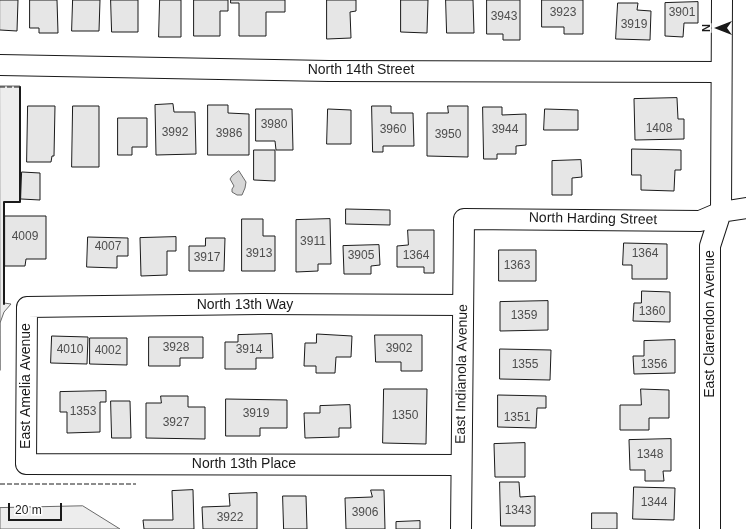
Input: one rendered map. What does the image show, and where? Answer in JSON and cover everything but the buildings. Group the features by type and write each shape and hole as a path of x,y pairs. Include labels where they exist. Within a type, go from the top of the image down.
{"street":[{"name":"East Clarendon Avenue","path":"710,529 710,246 721,212 722,0"},
{"name":"North 14th Street","path":"0,65 329,71 721,72"},
{"path":"721,212 746,208"},
{"name":"North Harding Street","path":"464,218 700,220 721,212"},
{"name":"East Indianola Avenue","path":"461,529 464,218"},
{"name":"North 13th Way","path":"27,307 259,304 463,305"},
{"name":"East Amelia Avenue","path":"26,464 27,307"},
{"name":"North 13th Place","path":"26,464 461,465"}],"shaded area":[{"path":"0,86 20,86 20,202 4,202 4,303 11,304 4,312 0,323"},
{"path":"239,171 246,182 242,195 237,195 232,192 234,186 230,179"},
{"path":"83,506 120,529 0,529 0,508"}],"fence":[{"path":"0,87 20,87"},
{"path":"0,484 136,484"}],"wall":[{"path":"4,304 4,202 20,202 20,87"}]}
